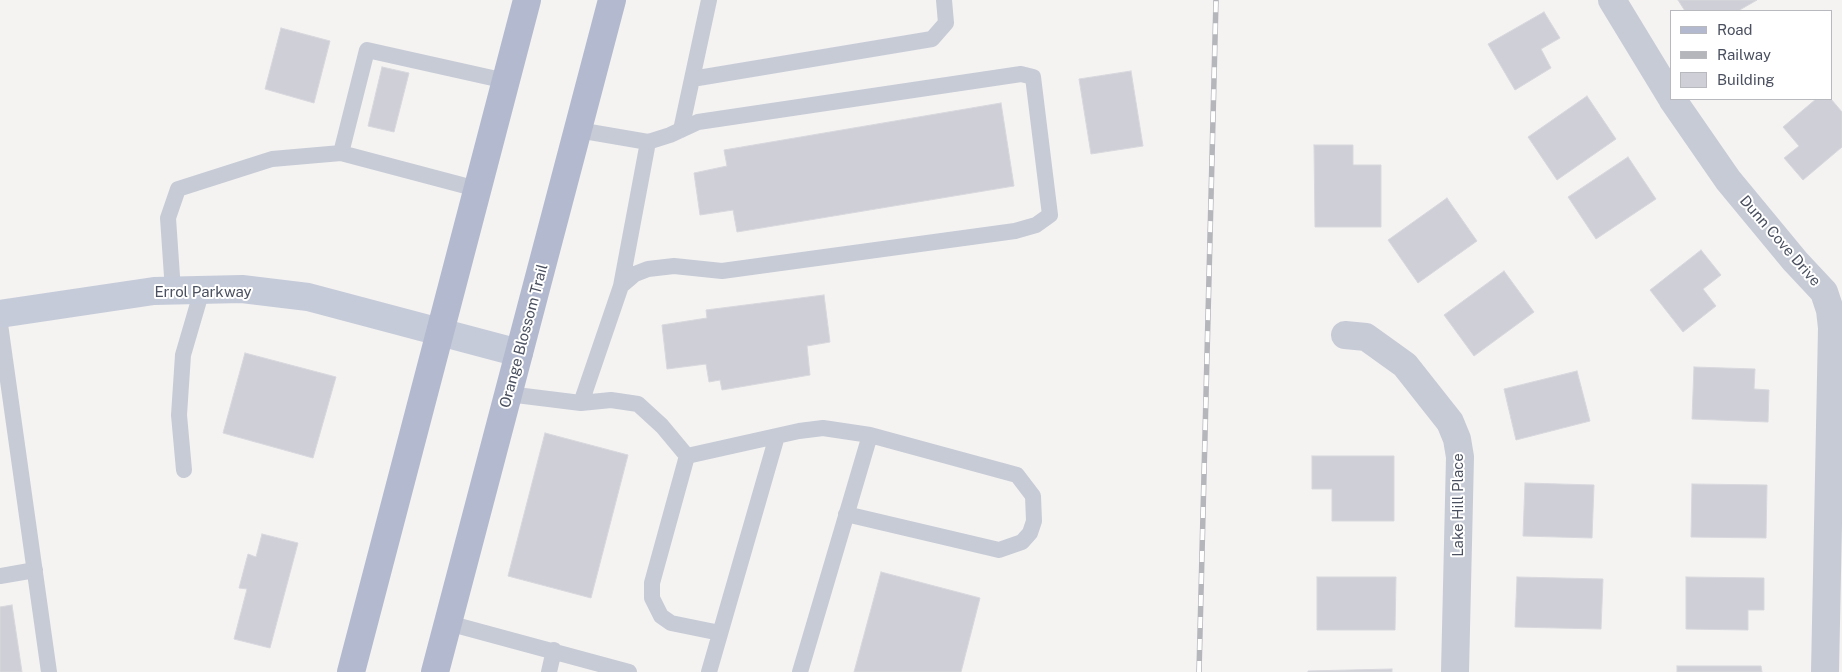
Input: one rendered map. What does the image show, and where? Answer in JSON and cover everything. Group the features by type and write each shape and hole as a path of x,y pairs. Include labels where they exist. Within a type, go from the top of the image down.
{"main road":[{"path":"351,672 527,0"},
{"name":"Orange Blossom Trail","path":"435,672 612,0"}],"street":[{"name":"Dunn Cove Drive","path":"1612,0 1670,96"},
{"name":"Dunn Cove Drive","path":"1672,100 1728,180 1795,261 1824,292 1830,310 1832,328 1825,672"},
{"name":"Errol Parkway","path":"0,314 154,291 242,289 308,298 519,353"},
{"name":"Lake Hill Place","path":"1345,335 1366,337 1406,365 1450,422 1457,439 1460,457 1455,672"}],"lane":[{"path":"681,130 709,0"},
{"path":"692,79 932,39 946,23 944,0"},
{"path":"341,153 367,50 506,80"},
{"path":"578,130 648,142 698,122 1021,74 1033,77 1050,216 1036,225 1015,231 722,271 674,266 648,269 635,274 620,286"},
{"path":"581,403 620,286 648,142"},
{"path":"173,291 168,218 178,189 272,159 341,153 477,189"},
{"path":"184,470 179,415 183,355 202,290"},
{"path":"0,324 49,672"},
{"path":"508,394 581,403 611,400 638,404 662,426 687,456"},
{"path":"687,456 823,428 870,435 1017,475 1033,496 1034,521 1030,533 1022,542 999,550 846,514"},
{"path":"800,672 870,435"},
{"path":"709,672 777,436"},
{"path":"687,456 652,583 652,598 660,616 671,623 720,633"},
{"path":"0,576 34,570"},
{"path":"448,623 554,650 629,672"},
{"path":"549,672 554,650"}],"building":[{"path":"1678,0 1757,0 1740,10 1684,10"},
{"path":"1544,12 1560,38 1541,49 1551,68 1515,90 1488,44"},
{"path":"281,28 330,41 314,103 265,89"},
{"path":"382,67 409,73 394,132 368,126"},
{"path":"1131,71 1143,146 1091,154 1079,79"},
{"path":"1587,96 1616,139 1557,180 1528,137"},
{"path":"1815,100 1832,100 1842,112 1842,147 1803,180 1784,158 1799,146 1783,127"},
{"path":"1001,103 1014,186 737,232 733,210 700,215 694,173 727,166 724,150"},
{"path":"1314,145 1353,145 1353,165 1381,165 1381,227 1315,227"},
{"path":"1628,157 1656,199 1596,239 1568,197"},
{"path":"1447,198 1477,241 1418,283 1388,240"},
{"path":"1701,250 1721,275 1703,289 1716,306 1683,332 1650,290"},
{"path":"1504,271 1534,312 1474,356 1444,315"},
{"path":"824,295 830,342 807,346 810,375 722,390 720,380 709,382 706,364 667,369 662,325 707,318 706,310"},
{"path":"245,353 336,377 313,458 223,433"},
{"path":"1694,367 1755,369 1754,389 1769,390 1768,422 1692,419"},
{"path":"1577,371 1590,421 1516,440 1504,389"},
{"path":"545,433 628,455 591,598 508,576"},
{"path":"1312,456 1394,456 1394,521 1332,521 1332,489 1312,489"},
{"path":"1525,483 1594,485 1592,538 1523,536"},
{"path":"1692,484 1767,485 1766,538 1691,537"},
{"path":"262,534 298,543 270,648 234,639 247,589 239,588 248,554 256,557"},
{"path":"881,572 980,598 961,672 854,672"},
{"path":"1317,577 1396,577 1395,630 1317,630"},
{"path":"1517,577 1603,579 1601,629 1515,627"},
{"path":"1686,577 1764,578 1764,610 1748,610 1748,630 1686,629"},
{"path":"12,605 22,672 0,672 0,607"},
{"path":"1677,666 1761,666 1762,672 1677,672"},
{"path":"1392,669 1392,672 1308,672 1308,671"}],"railway":[{"path":"1199,672 1216,0"}]}
